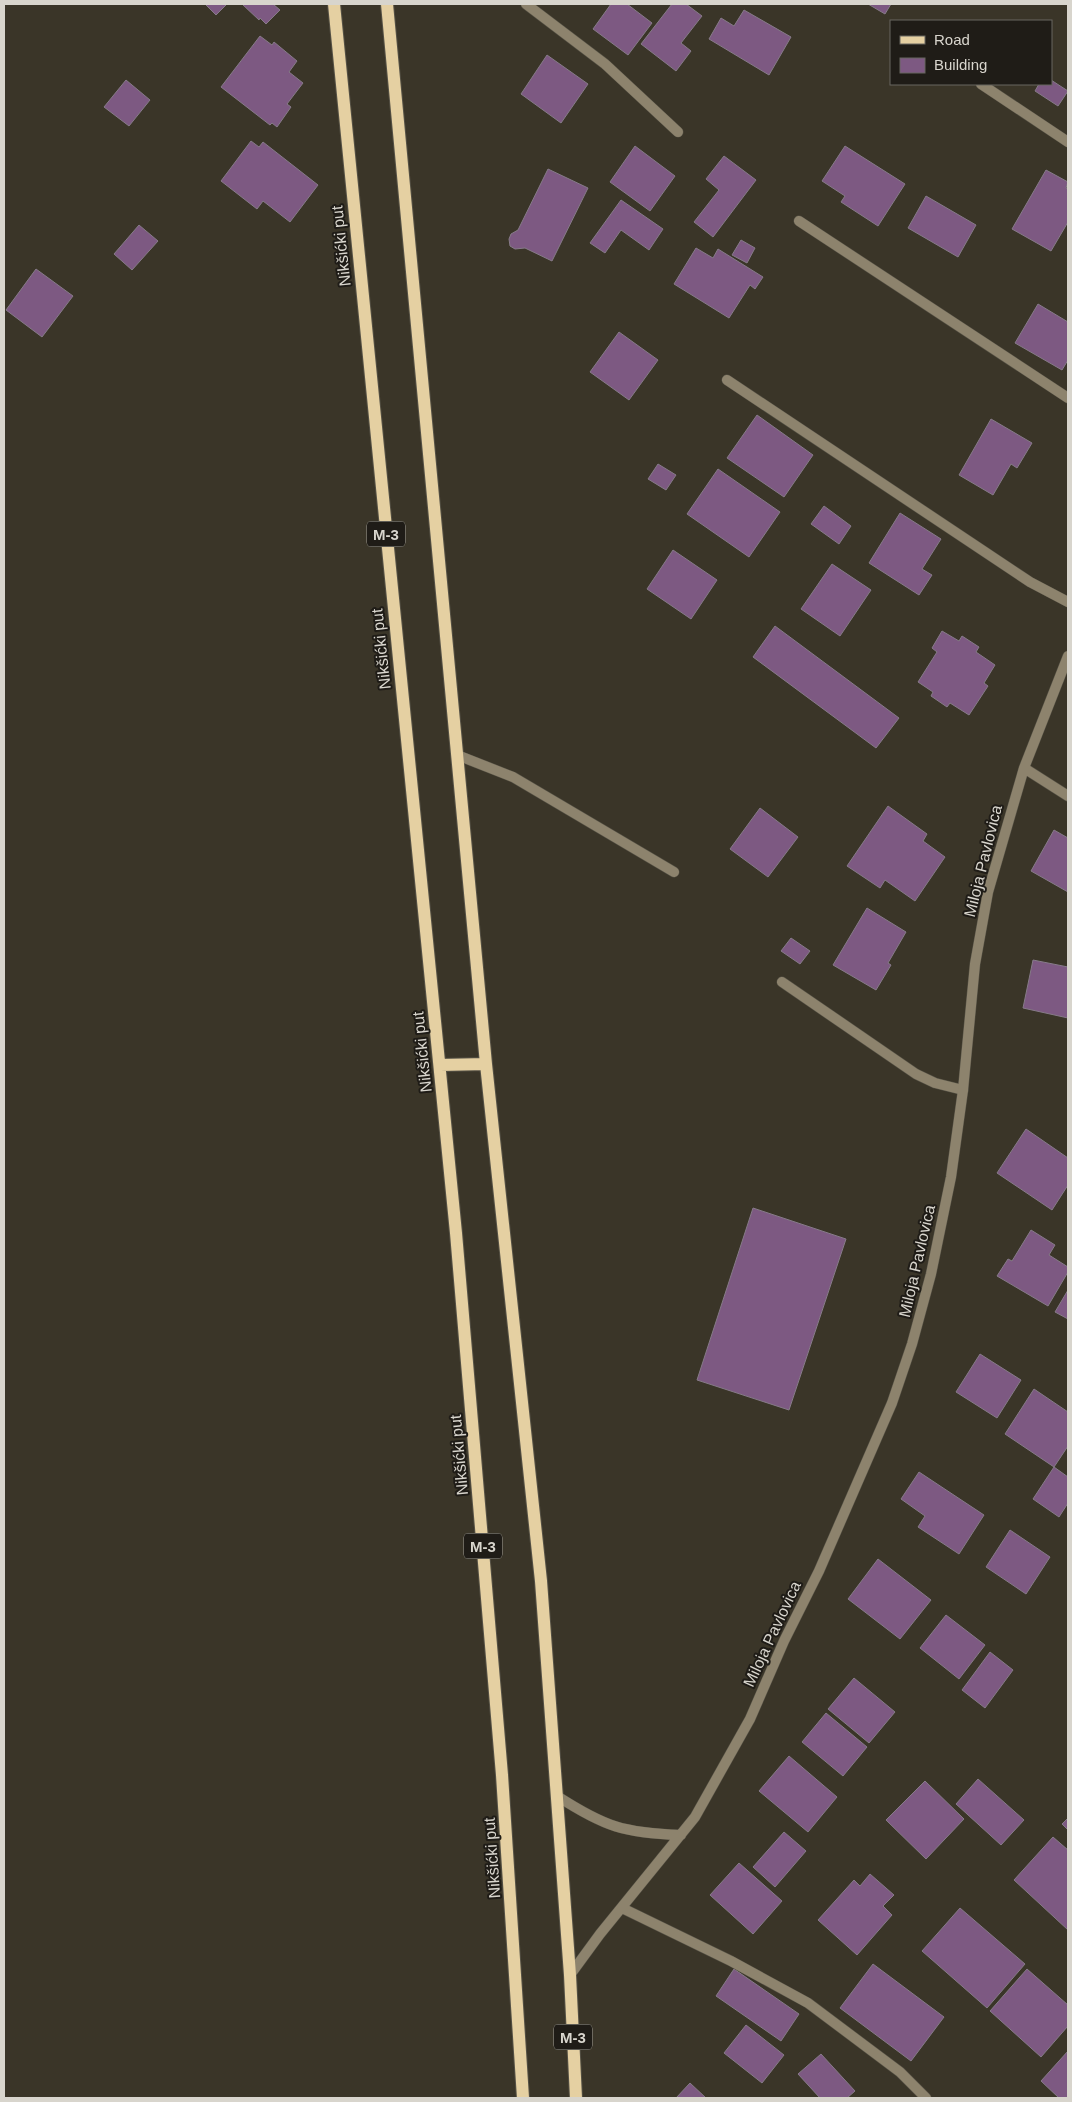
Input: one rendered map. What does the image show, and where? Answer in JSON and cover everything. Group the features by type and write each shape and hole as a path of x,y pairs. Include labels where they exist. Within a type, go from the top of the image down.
{"main road":[{"name":"Nikšićki put","path":"334,4 456,1233 502,1775 523,2098"},
{"path":"387,4 486,1064 440,1065"},
{"name":"M-3","path":"486,1064 536,1537 570,1975 576,2098"}],"street":[{"path":"526,4 605,64 678,132"},
{"path":"982,85 1068,142"},
{"path":"799,222 1068,398"},
{"path":"727,380 1030,582 1068,602"},
{"name":"Miloja Pavlovica","path":"570,1975 600,1934 695,1817 750,1719 784,1641 819,1571 892,1403 912,1344 930,1274 951,1177 975,964 988,892 1024,768 1068,656"},
{"path":"457,755 513,777 674,872"},
{"path":"1024,768 1068,796"},
{"path":"782,982 916,1074 936,1083 962,1090"},
{"path":"557,1796 593,1819 610,1826 644,1833 681,1835"},
{"path":"622,1908 731,1961 808,2003 900,2072 926,2098"}],"building":[{"path":"205,4 227,4 216,15"},
{"path":"242,4 273,4 280,10 266,24"},
{"path":"611,4 627,4 652,23 628,55 593,29"},
{"path":"672,4 686,4 702,16 681,43 691,51 676,71 641,44"},
{"path":"868,4 891,4 885,14"},
{"path":"744,10 791,37 769,75 709,39 721,18 734,26"},
{"path":"260,36 272,45 274,42 297,61 289,72 303,83 287,104 291,107 277,127 272,123 270,125 221,87"},
{"path":"547,55 588,84 561,123 521,94"},
{"path":"126,80 150,100 129,126 104,107"},
{"path":"1052,81 1068,91 1058,106 1035,91 1038,85 1052,85"},
{"path":"251,141 259,147 263,142 318,185 290,222 263,201 257,209 221,181"},
{"path":"635,146 675,176 650,211 610,182"},
{"path":"845,146 905,184 878,226 841,202 845,196 822,181"},
{"path":"724,156 756,180 713,237 694,222 719,190 706,179"},
{"path":"548,169 588,188 552,261 525,248 515,249 510,246 509,239 511,234 518,230"},
{"path":"1046,170 1068,182 1066,188 1068,189 1068,222 1051,251 1012,229"},
{"path":"926,196 976,225 958,257 908,228"},
{"path":"621,200 663,229 649,250 621,230 605,253 590,243"},
{"path":"139,225 158,241 132,270 114,254"},
{"path":"741,240 755,248 747,263 732,255"},
{"path":"696,248 713,258 718,249 763,277 755,289 750,285 729,318 674,284"},
{"path":"36,269 73,296 42,337 6,310"},
{"path":"1038,304 1068,322 1068,360 1062,370 1015,343"},
{"path":"619,332 658,360 629,400 590,372"},
{"path":"757,415 813,455 784,497 727,458"},
{"path":"991,419 1032,443 1017,468 1011,464 993,495 959,475"},
{"path":"658,464 676,475 666,490 648,479"},
{"path":"718,469 780,512 749,557 687,514"},
{"path":"824,506 851,526 839,544 811,524"},
{"path":"900,513 941,539 922,569 932,575 919,595 869,563"},
{"path":"673,550 717,580 691,619 647,589"},
{"path":"832,564 871,590 840,636 801,609"},
{"path":"775,626 899,718 876,748 753,657"},
{"path":"942,631 959,641 962,636 979,647 976,652 995,665 984,683 988,686 969,715 950,703 947,707 931,696 933,692 918,682 937,652 932,648"},
{"path":"888,806 927,834 923,841 945,857 915,901 885,880 880,888 847,866"},
{"path":"760,808 798,837 768,877 730,849"},
{"path":"1054,830 1068,838 1068,892 1031,871"},
{"path":"867,908 906,932 888,963 891,965 876,990 833,965"},
{"path":"791,938 810,951 800,964 781,951"},
{"path":"1033,960 1068,967 1068,1018 1023,1008"},
{"path":"1026,1129 1068,1158 1068,1185 1052,1210 997,1173"},
{"path":"753,1208 846,1239 789,1410 697,1380"},
{"path":"1031,1230 1055,1245 1049,1255 1068,1267 1068,1272 1048,1306 997,1276 1008,1259 1012,1261"},
{"path":"1068,1290 1068,1319 1055,1312"},
{"path":"980,1354 1021,1380 997,1418 956,1392"},
{"path":"1034,1389 1068,1412 1068,1446 1054,1467 1005,1434"},
{"path":"1054,1467 1068,1477 1068,1503 1059,1517 1033,1499"},
{"path":"919,1472 984,1515 959,1554 918,1527 925,1516 901,1499"},
{"path":"1010,1530 1050,1557 1026,1594 986,1567"},
{"path":"878,1559 931,1600 900,1639 848,1599"},
{"path":"946,1615 985,1645 959,1679 920,1648"},
{"path":"990,1652 1013,1670 985,1708 962,1690"},
{"path":"854,1678 895,1712 869,1743 828,1709"},
{"path":"826,1713 867,1747 843,1776 802,1742"},
{"path":"789,1756 837,1797 808,1832 759,1791"},
{"path":"978,1779 1024,1820 1001,1845 956,1804"},
{"path":"925,1781 964,1819 926,1859 886,1820"},
{"path":"1068,1818 1068,1830 1062,1824"},
{"path":"784,1832 806,1851 775,1887 753,1867"},
{"path":"1053,1837 1068,1850 1068,1930 1014,1880"},
{"path":"739,1863 782,1901 753,1934 710,1895"},
{"path":"870,1874 894,1895 883,1906 892,1915 857,1955 818,1920 854,1880 860,1886"},
{"path":"960,1908 1025,1964 987,2008 922,1951"},
{"path":"873,1964 944,2017 911,2061 840,2008"},
{"path":"734,1969 799,2014 781,2041 716,1996"},
{"path":"1027,1969 1068,2005 1068,2026 1041,2057 990,2011"},
{"path":"746,2025 784,2055 762,2083 724,2053"},
{"path":"1068,2051 1068,2098 1059,2098 1041,2081"},
{"path":"821,2054 855,2091 847,2098 820,2098 798,2074"},
{"path":"690,2083 706,2098 676,2098"}]}
